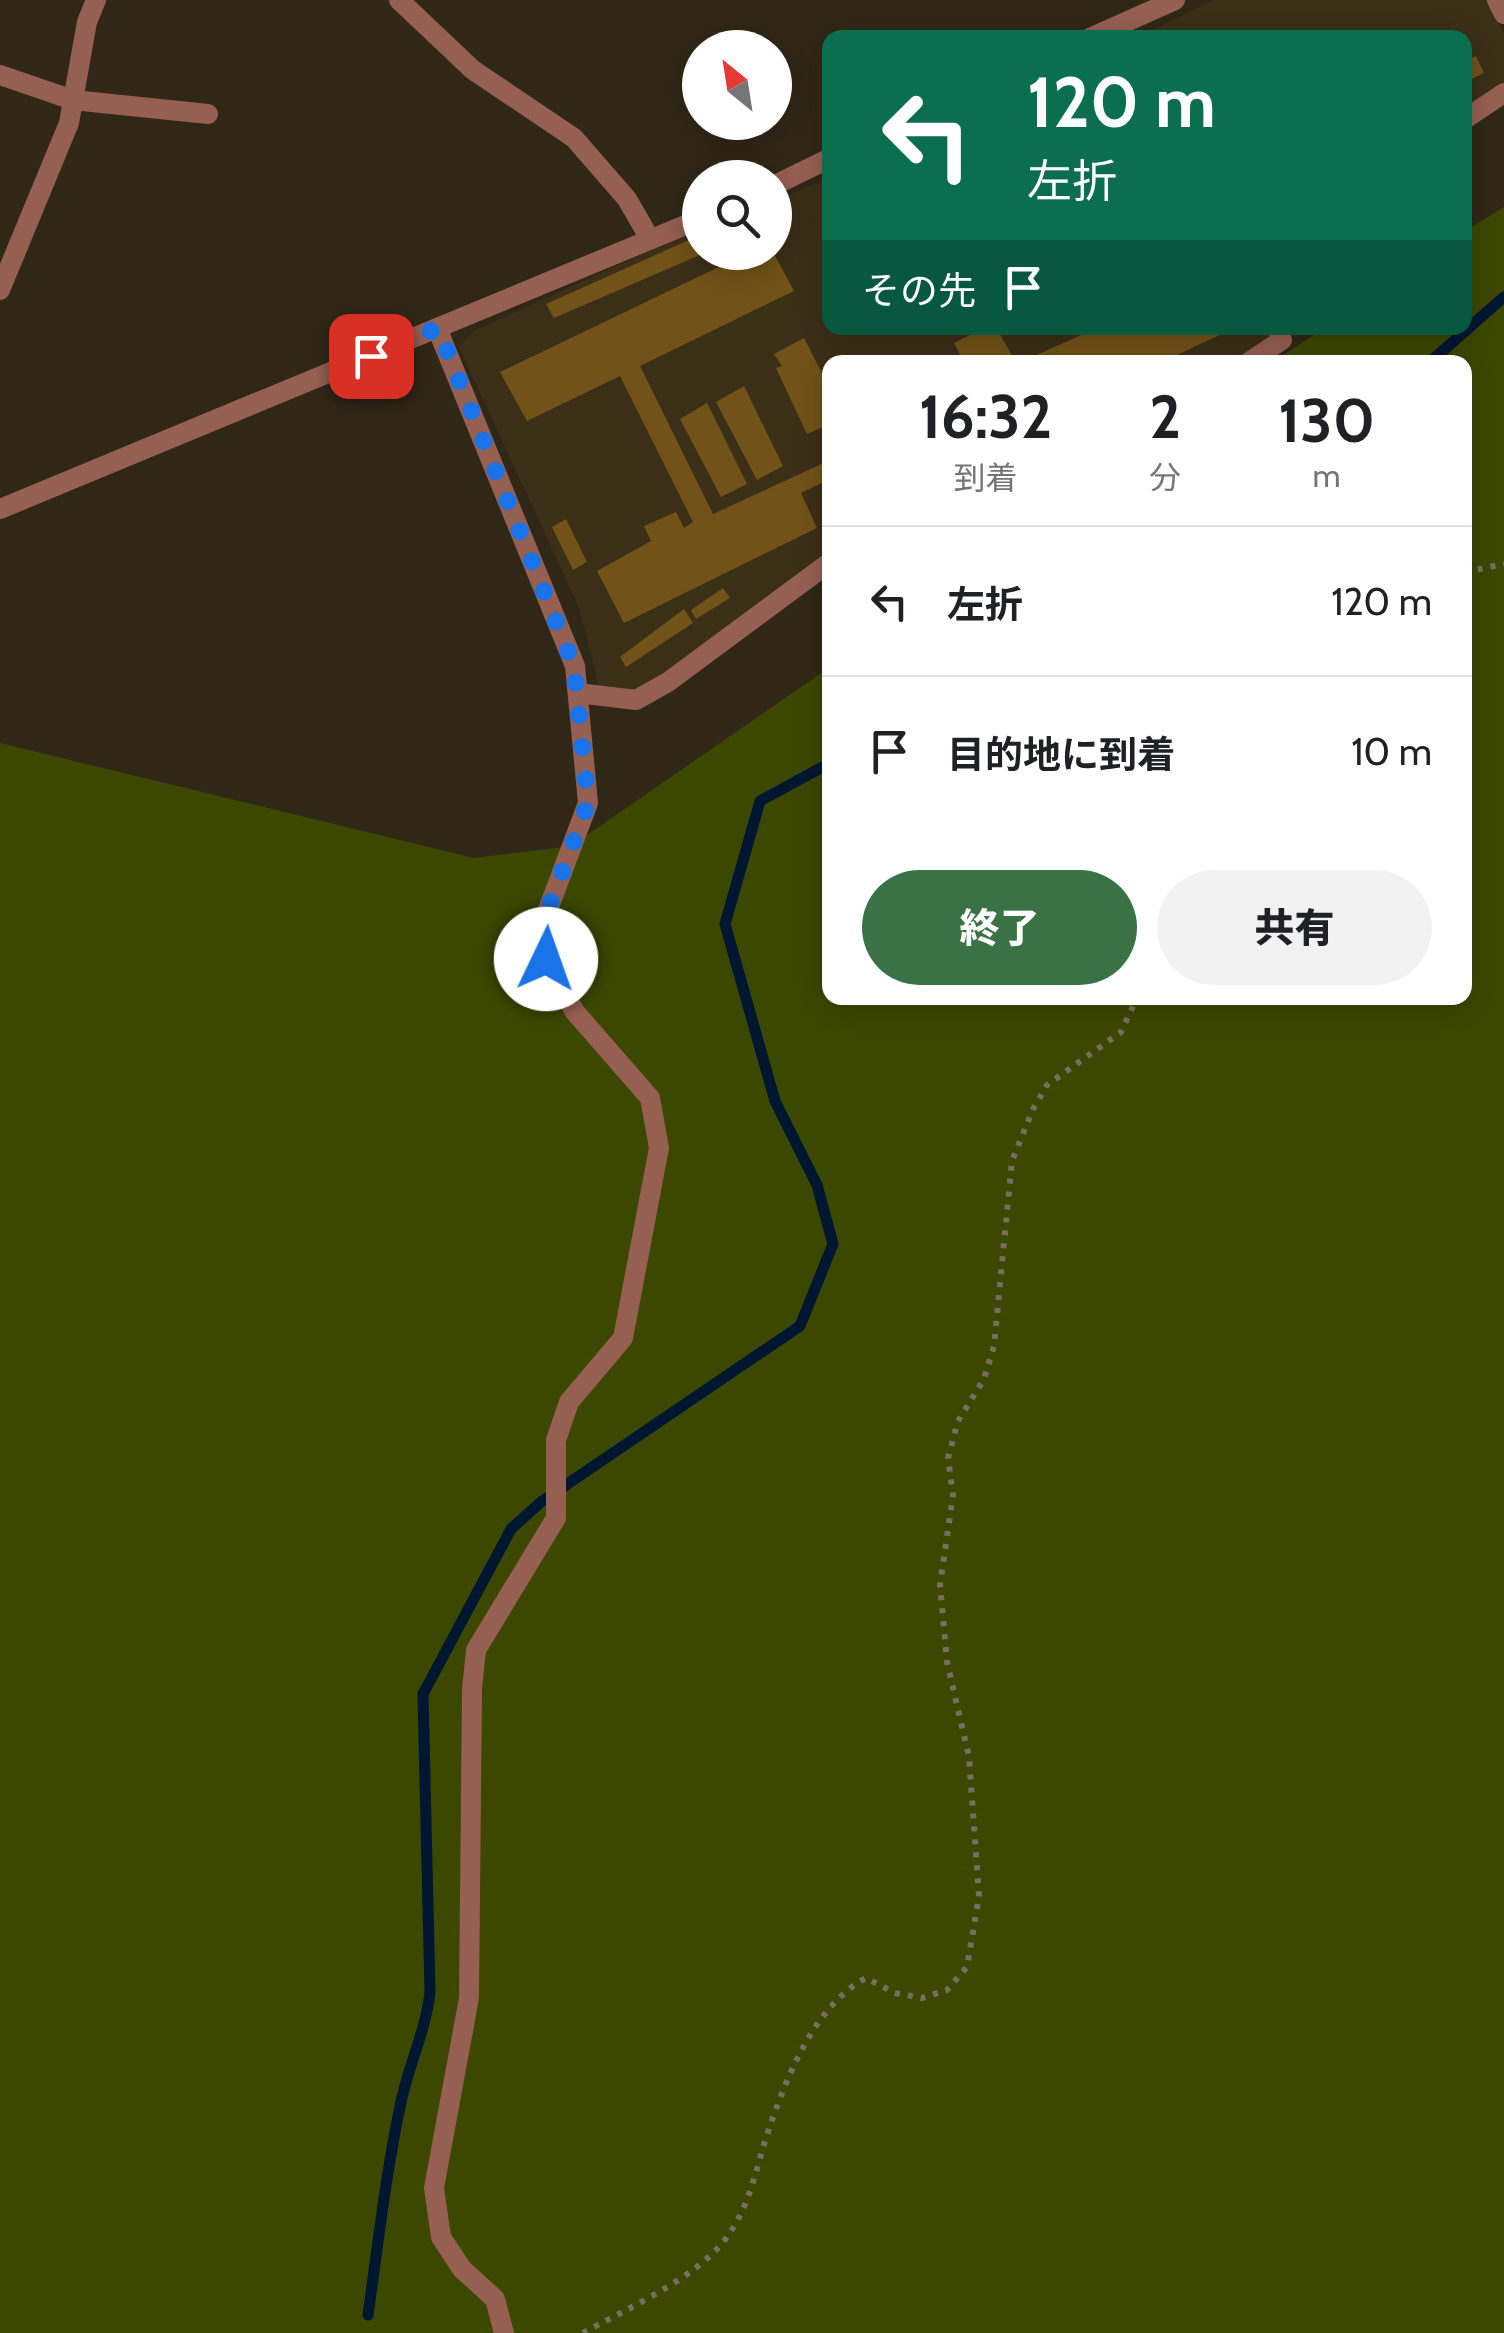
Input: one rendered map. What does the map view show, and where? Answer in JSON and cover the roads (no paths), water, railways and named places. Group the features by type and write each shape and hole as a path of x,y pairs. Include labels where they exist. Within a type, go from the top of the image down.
{"street":[{"path":"0,290 69,123 88,22 96,0"},
{"path":"399,0 473,70 574,138 627,199 650,240"},
{"path":"1108,30 1175,0"},
{"path":"1497,0 1504,14"},
{"path":"0,75 73,100 208,114"},
{"path":"1472,115 1504,93"},
{"path":"792,176 822,162"},
{"path":"0,509 682,227"},
{"path":"438,328 574,666 588,803 546,915 546,959 575,1012 650,1098 658,1148 623,1338 570,1402 556,1440 556,1518 476,1650 472,1689 474,1814 469,1998 434,2188 441,2237 462,2269 495,2299 504,2333"},
{"path":"1260,355 1282,340 1280,335"},
{"path":"578,693 636,700 668,682 822,568"}],"waterway":[{"path":"1472,325 1504,297"},
{"path":"1438,355 1461,335"},
{"path":"368,2315 396,2128 430,1992 423,1694 511,1529 541,1502 800,1326 833,1244 817,1185 775,1101 725,924 760,801 822,767"}]}
